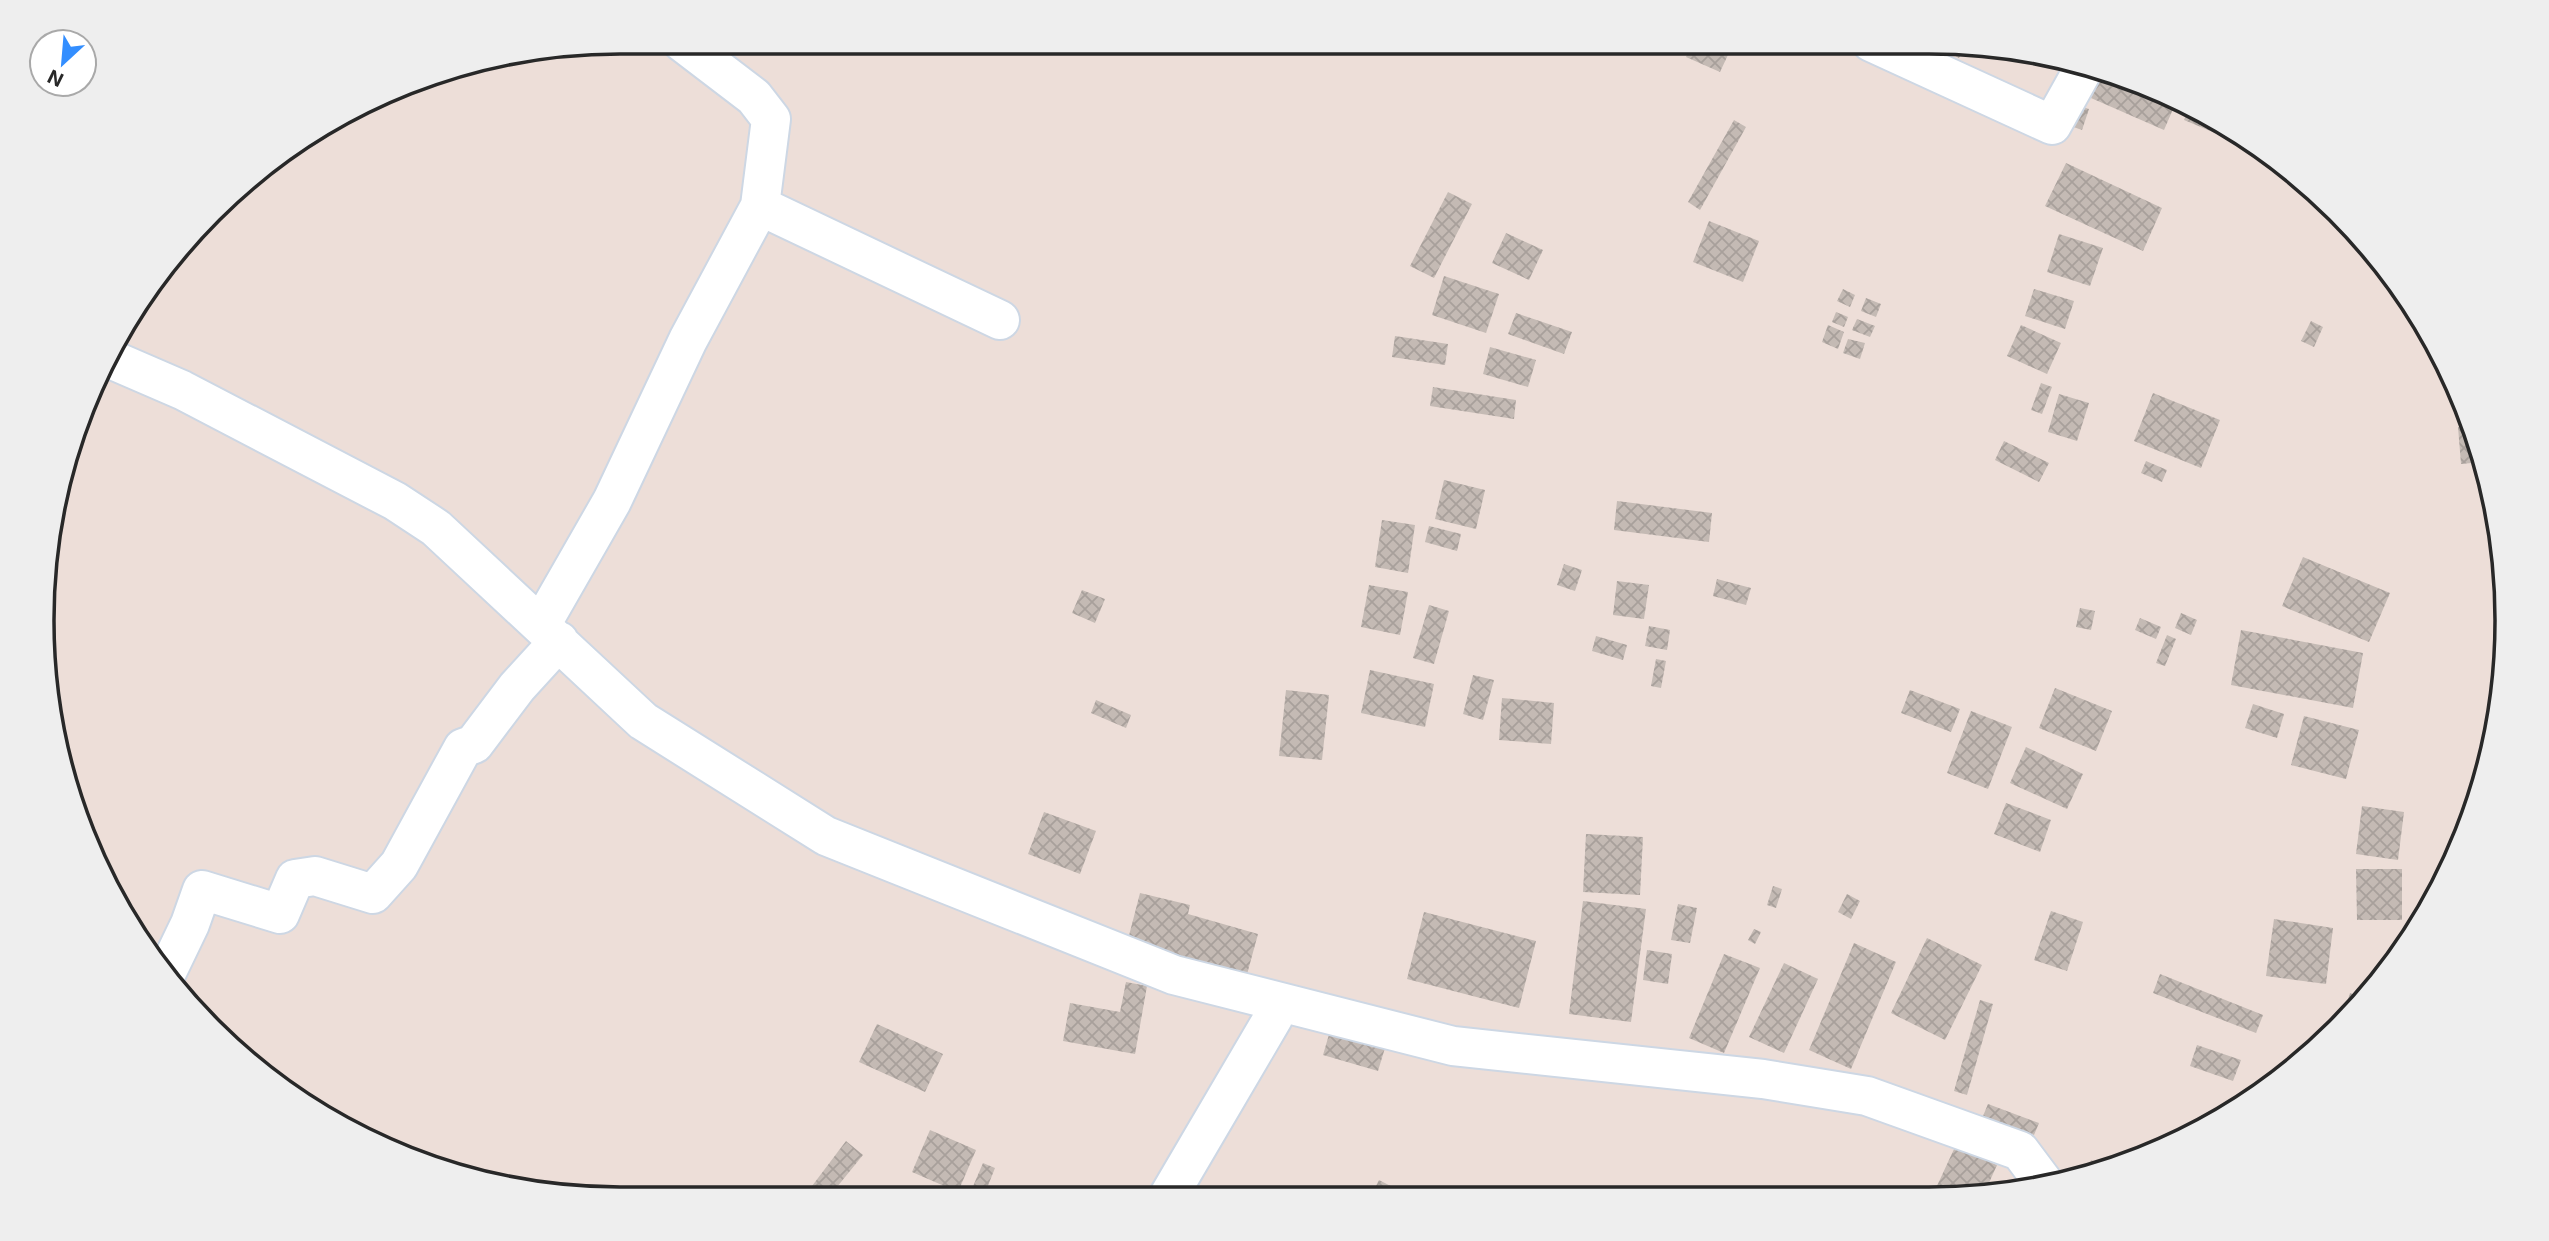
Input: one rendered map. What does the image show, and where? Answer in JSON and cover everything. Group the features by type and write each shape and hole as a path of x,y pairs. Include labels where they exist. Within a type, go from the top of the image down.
{"street":[{"path":"170,964 190,923 202,890 280,914 295,879 315,876 373,894 399,865 463,748 474,744 517,687 550,633 688,340 760,206 771,119 754,97 698,54"},
{"path":"1897,54 2052,125 2080,75"},
{"path":"760,206 1000,320"},
{"path":"117,362 182,390 395,501 436,528 643,721 827,836 1174,975 1453,1046 1763,1079 1867,1096 2020,1151 2039,1176"},
{"path":"1174,1187 1273,1018 1279,1002"}],"building":[{"path":"1687,54 1728,54 1720,72 1686,57"},
{"path":"2099,81 2173,110 2164,130 2091,98"},
{"path":"2071,103 2089,109 2082,130 2065,124"},
{"path":"2185,116 2220,135 2184,120"},
{"path":"1734,120 1746,127 1700,210 1688,202"},
{"path":"2066,163 2162,208 2143,251 2045,206"},
{"path":"1448,192 1472,204 1434,278 1410,266"},
{"path":"1709,221 1759,241 1743,282 1693,262"},
{"path":"1506,233 1543,250 1529,280 1492,263"},
{"path":"2059,234 2103,248 2090,286 2047,272"},
{"path":"1444,276 1499,294 1486,333 1432,315"},
{"path":"1843,289 1855,295 1850,307 1837,301"},
{"path":"2034,289 2074,301 2065,329 2025,316"},
{"path":"1866,298 1881,304 1876,317 1861,311"},
{"path":"1836,312 1848,317 1844,327 1832,322"},
{"path":"1516,313 1572,332 1564,354 1508,334"},
{"path":"1857,319 1875,326 1870,337 1852,330"},
{"path":"2311,321 2323,327 2314,347 2301,341"},
{"path":"1828,325 1844,332 1838,349 1822,342"},
{"path":"2021,325 2061,343 2047,374 2007,356"},
{"path":"1395,336 1448,344 1445,365 1392,357"},
{"path":"1848,339 1865,343 1860,359 1843,353"},
{"path":"1490,347 1536,360 1528,387 1483,374"},
{"path":"2041,383 2052,387 2042,414 2031,410"},
{"path":"1433,387 1516,400 1514,419 1430,406"},
{"path":"2153,393 2220,420 2201,468 2134,441"},
{"path":"2059,394 2089,403 2077,441 2048,432"},
{"path":"2458,427 2461,427 2472,463 2461,464"},
{"path":"2004,441 2049,463 2039,482 1995,460"},
{"path":"2146,461 2167,470 2162,482 2141,473"},
{"path":"1444,480 1485,490 1476,529 1435,519"},
{"path":"1617,501 1712,513 1709,542 1614,530"},
{"path":"1382,520 1415,525 1408,573 1375,567"},
{"path":"1429,526 1461,534 1457,551 1425,542"},
{"path":"2303,557 2390,593 2369,642 2282,606"},
{"path":"1564,564 1582,570 1575,591 1557,585"},
{"path":"1717,579 1751,588 1746,605 1713,596"},
{"path":"1617,581 1649,585 1644,619 1613,615"},
{"path":"1369,585 1408,592 1400,635 1361,627"},
{"path":"1082,590 1105,599 1095,623 1072,613"},
{"path":"1429,605 1449,611 1434,664 1413,658"},
{"path":"2080,608 2095,611 2091,630 2076,627"},
{"path":"2181,613 2197,620 2191,635 2175,628"},
{"path":"2140,618 2161,627 2156,639 2135,630"},
{"path":"1649,626 1670,630 1667,650 1645,646"},
{"path":"2241,630 2363,653 2353,708 2231,685"},
{"path":"2167,635 2176,639 2165,666 2156,663"},
{"path":"1596,636 1627,645 1623,660 1592,651"},
{"path":"1656,659 1666,661 1661,688 1651,686"},
{"path":"1370,670 1434,684 1425,727 1361,713"},
{"path":"1473,675 1494,680 1483,720 1463,714"},
{"path":"2055,688 2112,711 2096,751 2039,728"},
{"path":"1286,690 1329,695 1322,760 1279,756"},
{"path":"1910,690 1960,709 1951,732 1901,713"},
{"path":"1502,698 1554,703 1551,744 1499,740"},
{"path":"1096,700 1131,715 1126,728 1091,713"},
{"path":"2253,704 2284,714 2277,738 2245,728"},
{"path":"1971,711 2012,727 1988,789 1947,773"},
{"path":"2304,716 2359,730 2346,779 2291,765"},
{"path":"2026,747 2083,774 2067,809 2010,783"},
{"path":"2006,803 2051,820 2040,852 1994,834"},
{"path":"2362,806 2404,812 2398,860 2356,854"},
{"path":"1044,812 1096,831 1080,874 1028,854"},
{"path":"1586,834 1643,837 1640,895 1583,892"},
{"path":"2356,869 2402,869 2402,920 2357,920"},
{"path":"1773,886 1782,889 1776,908 1767,905"},
{"path":"1140,893 1190,905 1188,914 1258,934 1246,978 1125,951"},
{"path":"1847,894 1860,901 1851,919 1838,912"},
{"path":"1583,901 1646,909 1631,1022 1569,1014"},
{"path":"1678,904 1697,908 1690,943 1671,940"},
{"path":"2051,911 2083,922 2067,971 2034,960"},
{"path":"1424,912 1536,941 1519,1008 1407,979"},
{"path":"2274,919 2333,928 2326,984 2266,976"},
{"path":"1754,929 1761,932 1755,944 1748,940"},
{"path":"1927,938 1982,965 1945,1040 1891,1013"},
{"path":"1854,943 1896,962 1851,1069 1809,1050"},
{"path":"1647,950 1672,954 1668,984 1643,980"},
{"path":"1724,954 1760,968 1724,1053 1689,1038"},
{"path":"1784,963 1818,979 1784,1053 1749,1037"},
{"path":"2160,974 2263,1015 2256,1033 2153,993"},
{"path":"1126,982 1147,986 1135,1054 1063,1041 1070,1003 1120,1012"},
{"path":"1980,1000 1993,1004 1967,1095 1954,1091"},
{"path":"877,1024 943,1054 925,1092 859,1062"},
{"path":"1330,1031 1385,1048 1378,1071 1323,1055"},
{"path":"2197,1045 2241,1060 2233,1081 2190,1066"},
{"path":"1988,1104 2039,1123 2034,1135 1983,1116"},
{"path":"930,1130 976,1150 960,1187 946,1187 912,1172"},
{"path":"846,1141 863,1155 837,1187 812,1186"},
{"path":"1955,1147 1997,1165 1989,1183 1937,1187"},
{"path":"983,1163 995,1168 987,1187 973,1187"},
{"path":"1379,1180 1393,1187 1376,1187"}]}
